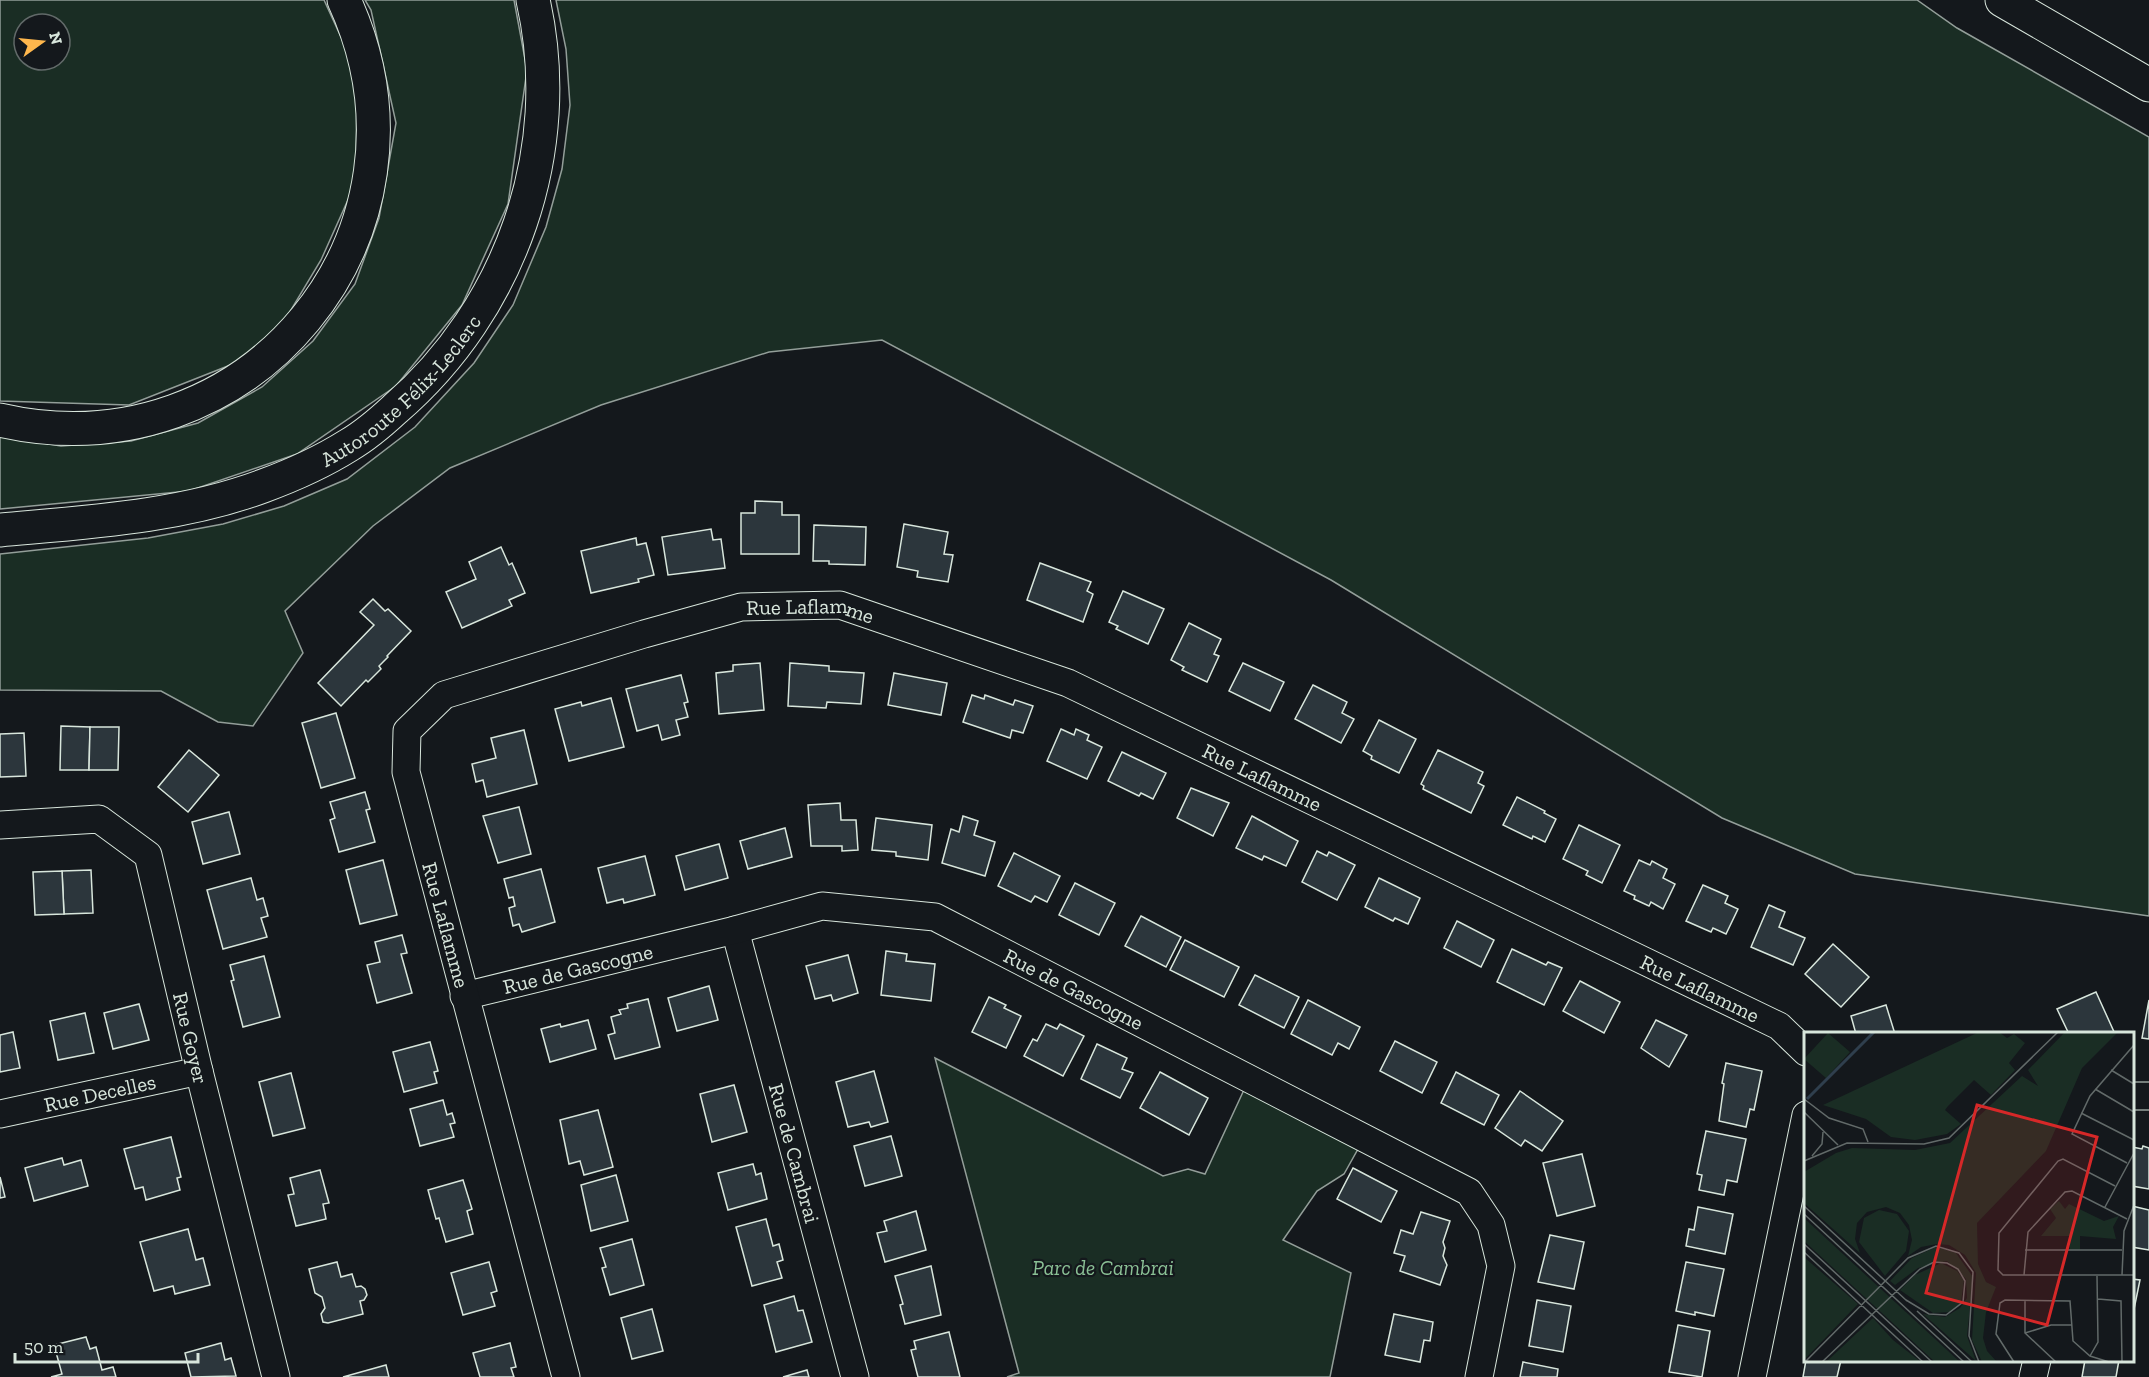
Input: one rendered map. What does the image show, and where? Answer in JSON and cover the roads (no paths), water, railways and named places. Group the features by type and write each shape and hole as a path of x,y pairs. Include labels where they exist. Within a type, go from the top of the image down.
{"main road":[{"path":"0,420 41,428 80,430 118,426 159,417 200,402 235,383 265,360 302,323 327,289 350,246 364,204 372,160 371,86 360,39 344,0"},
{"name":"Autoroute Félix-Leclerc","path":"0,530 79,523 167,511 231,497 319,462 351,444 414,392 454,348 489,295 519,231 530,197 542,134 543,101 543,68 533,0"},
{"path":"2002,0 2149,85"}],"street":[{"name":"Rue Laflamme","path":"566,1377 406,772 407,731 444,695 741,607 840,605 1068,684 1779,1026 1804,1050"},
{"name":"Rue Goyer","path":"0,825 99,819 148,855 199,1071 276,1377"},
{"name":"Rue de Gascogne","path":"464,996 735,930 822,906 935,917 1469,1192 1491,1225 1502,1266 1479,1377"},
{"name":"Rue de Cambrai","path":"735,930 855,1377"},
{"name":"Rue Decelles","path":"0,1114 199,1071"},
{"path":"1752,1377 1804,1125"},
{"path":"2033,1377 2037,1362"}],"park label":[{"name":"Parc de Cambrai","path":"1103,1267"}]}
